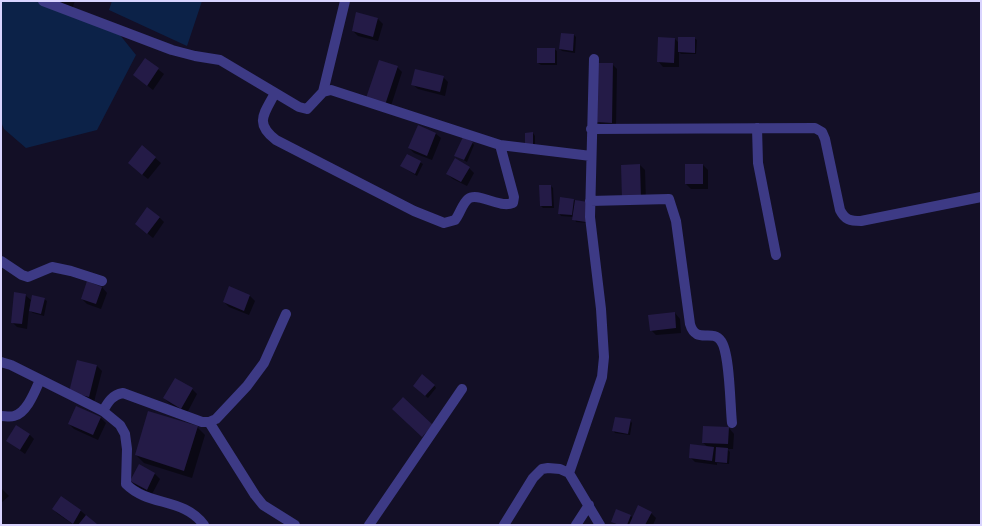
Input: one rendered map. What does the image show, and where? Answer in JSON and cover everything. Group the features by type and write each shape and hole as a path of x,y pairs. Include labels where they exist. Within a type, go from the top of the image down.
{"street":[{"path":"43,1 172,50 194,56 220,60 299,107 307,109 323,92 344,1"},
{"path":"570,473 602,377 604,366 590,201 594,59"},
{"path":"323,92 331,90 500,145 591,156"},
{"path":"275,93 264,114 263,123 265,132 276,140 391,201 444,222 455,220 468,199 475,196 507,205 513,203 514,197 500,145"},
{"path":"757,128 758,163 776,255"},
{"path":"591,129 816,128 822,132 825,139 840,210 844,217 850,221 861,221 981,198"},
{"path":"590,201 669,199 676,221 692,332 697,335 714,336 720,339 724,345 732,423"},
{"path":"1,261 22,275 28,277 52,267 71,270 102,281"},
{"path":"103,411 116,394 123,393 202,422 209,422 216,419 247,386 264,363 286,314"},
{"path":"1,362 12,365 103,411 120,425 125,434 126,484 134,492 144,497 182,507 197,516 204,525"},
{"path":"1,416 14,416 19,414 28,403 40,380"},
{"path":"369,525 462,389"},
{"path":"209,422 255,496 264,505 295,525"},
{"path":"504,525 538,472 542,469 554,468 570,473 601,525"},
{"path":"576,525 589,505"}],"water":[{"path":"1,1 38,1 120,35 136,55 97,130 26,148 4,129 1,122"},
{"path":"112,1 202,1 187,46 109,10"}],"building":[{"path":"356,12 378,18 373,37 352,31"},
{"path":"561,33 574,34 573,51 559,49"},
{"path":"658,37 675,38 674,63 657,62"},
{"path":"678,37 695,37 695,53 678,52"},
{"path":"537,48 555,48 555,63 537,63"},
{"path":"145,58 159,68 147,86 133,75"},
{"path":"379,60 398,66 385,105 366,98"},
{"path":"598,63 613,63 612,123 596,122"},
{"path":"415,69 444,76 440,92 411,85"},
{"path":"418,125 436,133 427,156 408,148"},
{"path":"533,132 533,145 525,145 525,133"},
{"path":"463,137 473,142 464,160 454,156"},
{"path":"142,145 156,157 142,175 128,163"},
{"path":"407,154 421,161 415,174 400,166"},
{"path":"455,158 470,167 461,182 446,174"},
{"path":"640,164 641,199 622,199 621,165"},
{"path":"685,164 703,164 703,184 685,184"},
{"path":"539,185 551,185 552,206 540,206"},
{"path":"560,197 574,199 572,215 558,214"},
{"path":"575,200 588,202 586,222 572,220"},
{"path":"147,207 160,217 147,234 135,224"},
{"path":"87,281 102,287 96,304 81,299"},
{"path":"229,286 250,295 244,311 223,302"},
{"path":"14,292 26,294 22,324 11,323"},
{"path":"32,295 45,298 41,314 29,311"},
{"path":"675,312 676,328 650,331 648,315"},
{"path":"77,360 97,365 89,397 69,392"},
{"path":"422,374 435,385 425,396 413,386"},
{"path":"175,378 193,388 181,409 163,398"},
{"path":"403,397 433,425 422,437 392,409"},
{"path":"76,406 101,417 93,435 68,424"},
{"path":"148,411 198,426 184,471 135,455"},
{"path":"615,417 631,419 628,434 612,431"},
{"path":"16,425 30,434 20,450 6,441"},
{"path":"703,426 729,427 728,444 702,443"},
{"path":"690,444 714,447 712,461 689,458"},
{"path":"716,447 728,448 727,463 715,462"},
{"path":"139,464 155,473 147,490 130,481"},
{"path":"61,496 81,510 73,524 52,509"},
{"path":"638,505 652,512 645,525 629,525"},
{"path":"616,509 631,515 627,525 619,525 611,522"},
{"path":"86,515 97,524 78,525"}]}
